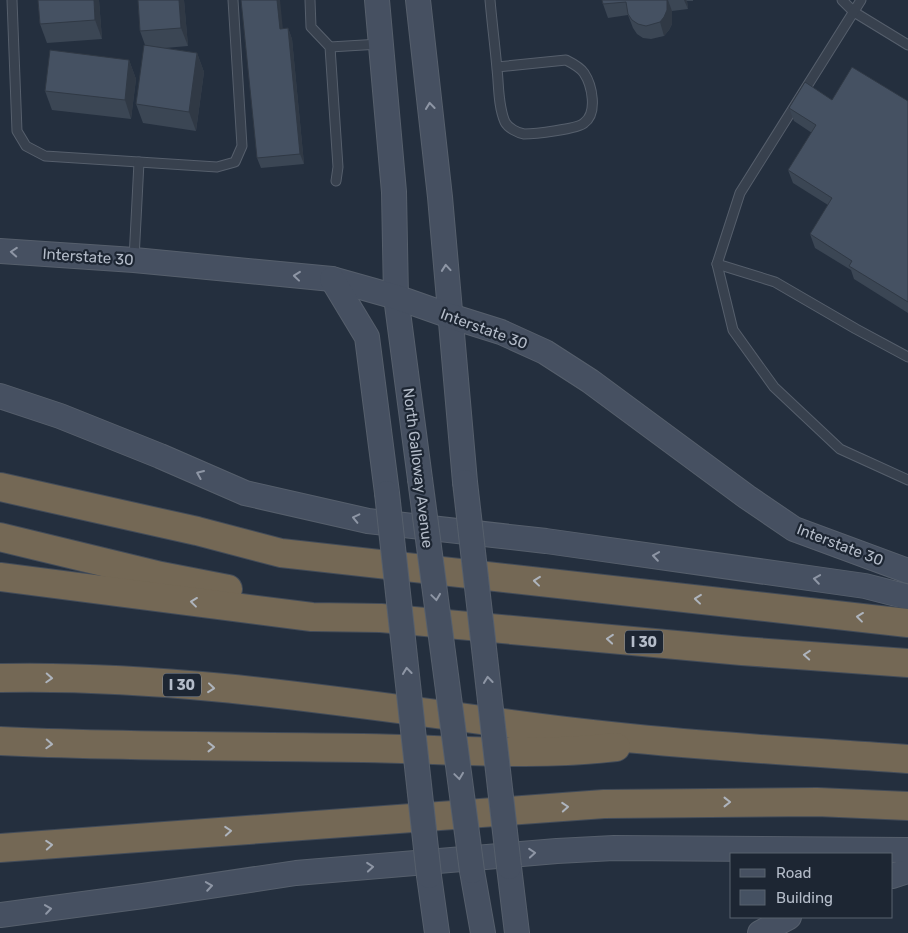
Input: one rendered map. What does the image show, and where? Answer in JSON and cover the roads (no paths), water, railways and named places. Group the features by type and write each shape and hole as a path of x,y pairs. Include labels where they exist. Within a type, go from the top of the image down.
{"highway":[{"path":"0,487 197,531 281,553 908,623"},
{"path":"0,537 161,576 269,595 381,618"},
{"name":"I 30","path":"0,577 312,617 381,618 742,651 908,663"},
{"name":"I 30","path":"0,678 45,678 206,687 363,704 566,731 662,741 908,759"},
{"path":"0,741 193,747 576,752 662,741"},
{"path":"0,848 604,804 817,802 908,806"}],"main road":[{"name":"North Galloway Avenue","path":"377,0 394,192 396,297 472,871 483,933"},
{"path":"418,0 440,197 465,482 517,933"},
{"name":"Interstate 30","path":"0,251 134,260 332,279 396,297 501,332 545,352 590,381 747,497 794,529 908,571"},
{"path":"332,279 367,337 387,493 429,876 437,933"},
{"path":"0,396 60,416 245,493 368,521 546,541 865,586 908,597"},
{"path":"0,915 296,873 557,851 614,848 908,850"},
{"path":"893,876 908,871"},
{"path":"760,933 787,918"}],"lane":[{"path":"12,0 17,131 26,146 45,156 217,167 235,162 242,146 233,0"},
{"path":"310,0 311,27 330,47 338,167 336,181"},
{"path":"490,0 500,106 506,124 513,130 523,134 578,127 586,122 591,114 591,88 584,72 566,60 497,66"},
{"path":"842,0 854,12 908,45"},
{"path":"861,0 740,192 716,264 733,330 774,387 840,449 908,480"},
{"path":"330,47 381,44"},
{"path":"134,260 139,162"},
{"path":"716,264 775,282 856,329 908,356"}]}
